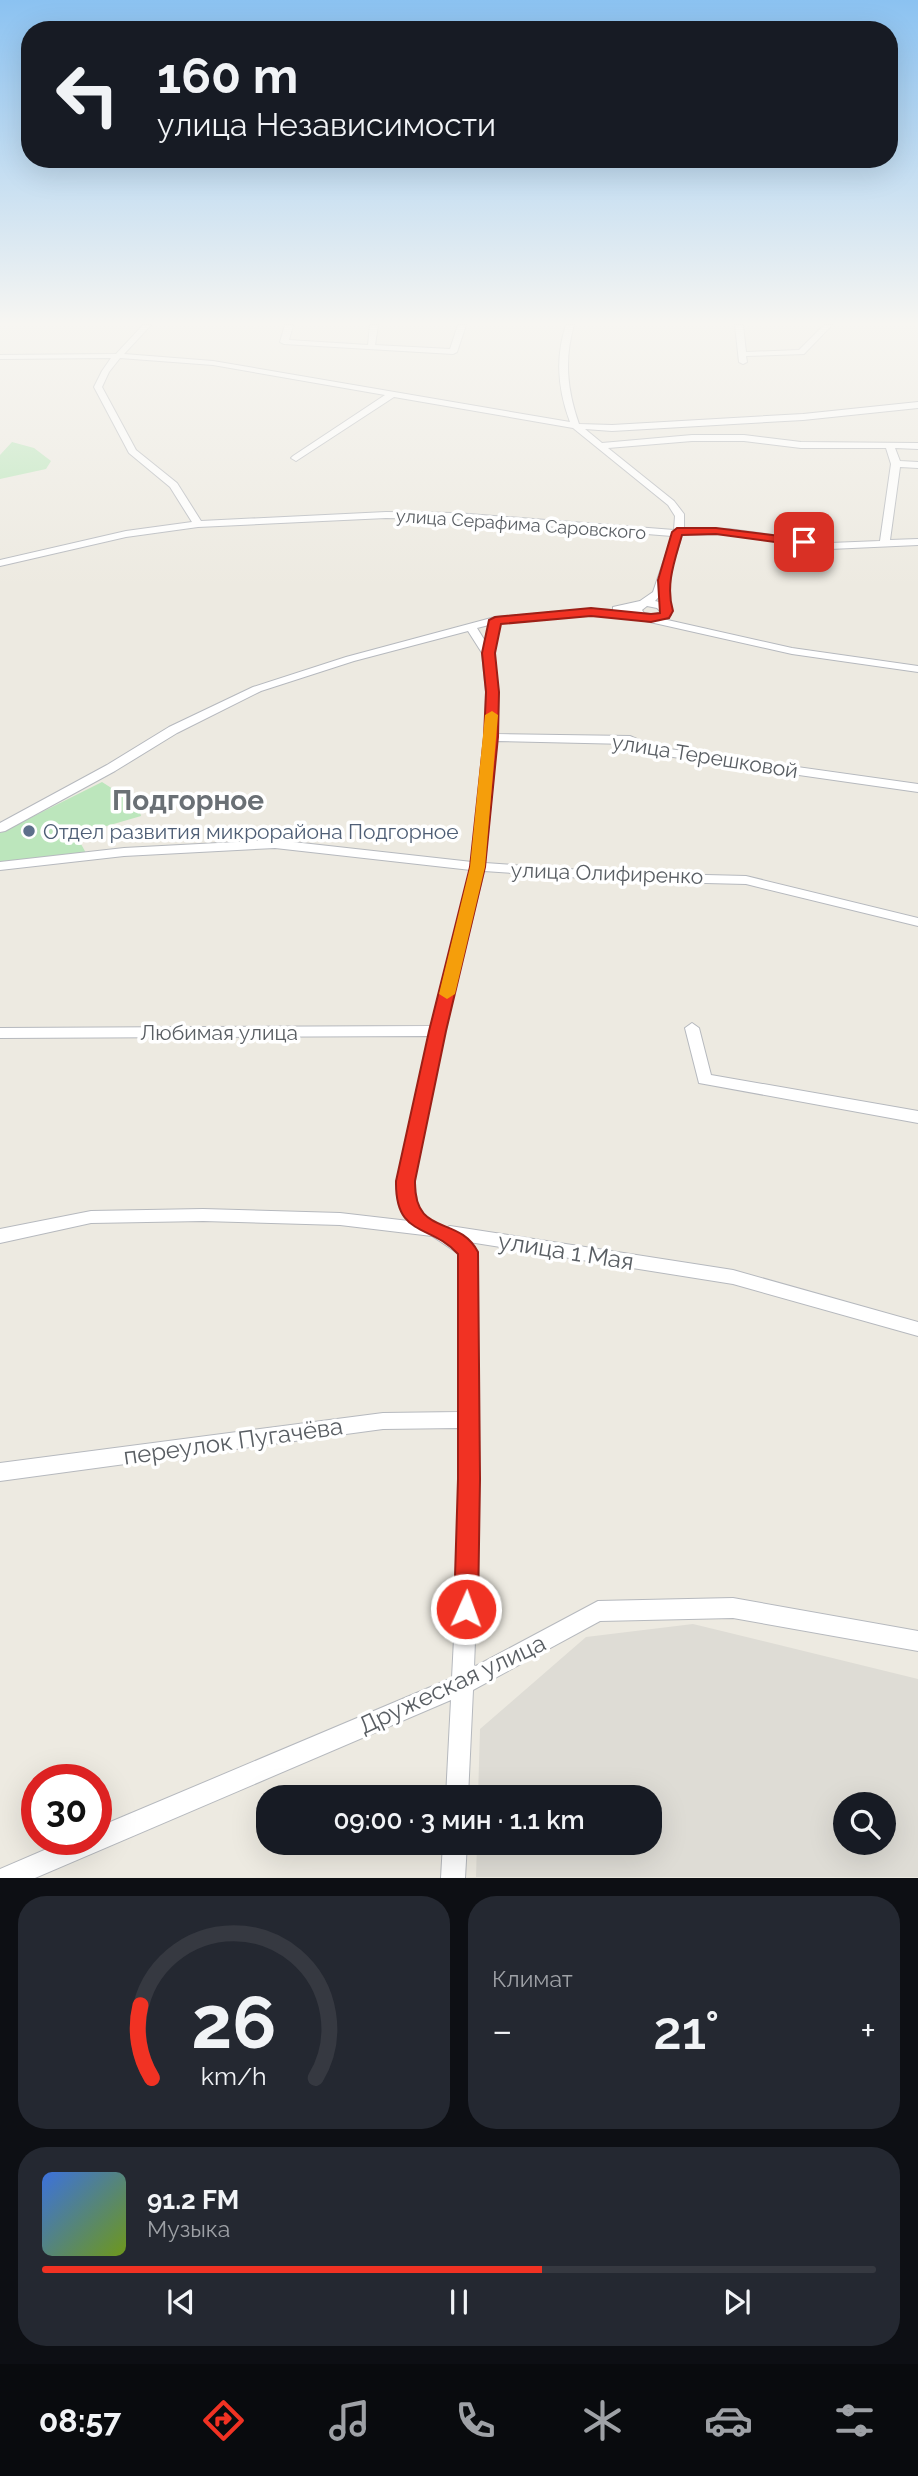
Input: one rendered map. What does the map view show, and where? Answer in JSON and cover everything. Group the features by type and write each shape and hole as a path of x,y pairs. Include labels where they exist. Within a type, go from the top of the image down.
{"street":[{"path":"112,413 132,451 174,485 198,524"},
{"path":"296,458 365,413"},
{"path":"500,413 576,426 612,428 845,413"},
{"path":"570,413 576,426 678,510 680,525 664,585 667,613 661,617 646,617 591,612"},
{"path":"599,446 692,438 744,438 801,445 890,448 918,446"},
{"path":"885,543 896,464 890,448"},
{"path":"896,464 918,465"},
{"name":"улица Серафима Саровского","path":"0,563 126,534 198,524 386,514 456,516 668,534 716,531 830,546 918,542"},
{"path":"664,585 657,595 636,611 646,617 792,651 918,669"},
{"path":"0,828 111,768 173,730 257,688 350,659 495,620 641,605 655,604 666,608 681,620 703,630"},
{"path":"458,1785 468,1560 468,1252 458,1241 422,1224 411,1215 405,1199 408,1161 478,867 491,737 492,692 488,653 495,620"},
{"path":"470,626 488,653"},
{"name":"улица Терешковой","path":"491,737 630,740 652,750 918,788"},
{"name":"улица Олифиренко","path":"0,866 124,852 275,844 478,867 625,877 746,880 918,922"},
{"path":"692,1028 704,1079 918,1116"},
{"name":"Любимая улица","path":"0,1033 438,1031"},
{"name":"улица 1 Мая","path":"0,1236 91,1217 340,1219 439,1231 733,1277 918,1329"},
{"name":"переулок Пугачёва","path":"0,1472 383,1421 467,1420"},
{"name":"Дружеская улица","path":"6,1878 463,1684 598,1611 733,1608 918,1641"},
{"path":"453,1878 454,1855"}],"shaded area":[{"path":"693,1624 918,1679 918,1877 476,1877 477,1855 662,1855 662,1785 478,1785 480,1729 586,1637"}],"green space":[{"path":"12,442 34,448 51,461 46,469 0,479 0,455"},
{"path":"102,782 138,805 141,816 76,835 86,853 0,862 0,833"}],"slow traffic":[{"path":"447,994 478,867 492,715"}],"place":[{"name":"Отдел развития микрорайона Подгорное","path":"29,831"}],"district":[{"name":"Подгорное","path":"188,800"}],"route":[{"path":"466,1609 469,1479 468,1252 450,1235 422,1224 411,1215 405,1199 408,1161 478,867 491,737 492,692 488,653 495,620 591,612 651,618 664,615 667,613 664,580 677,532 716,531 804,542"}]}
